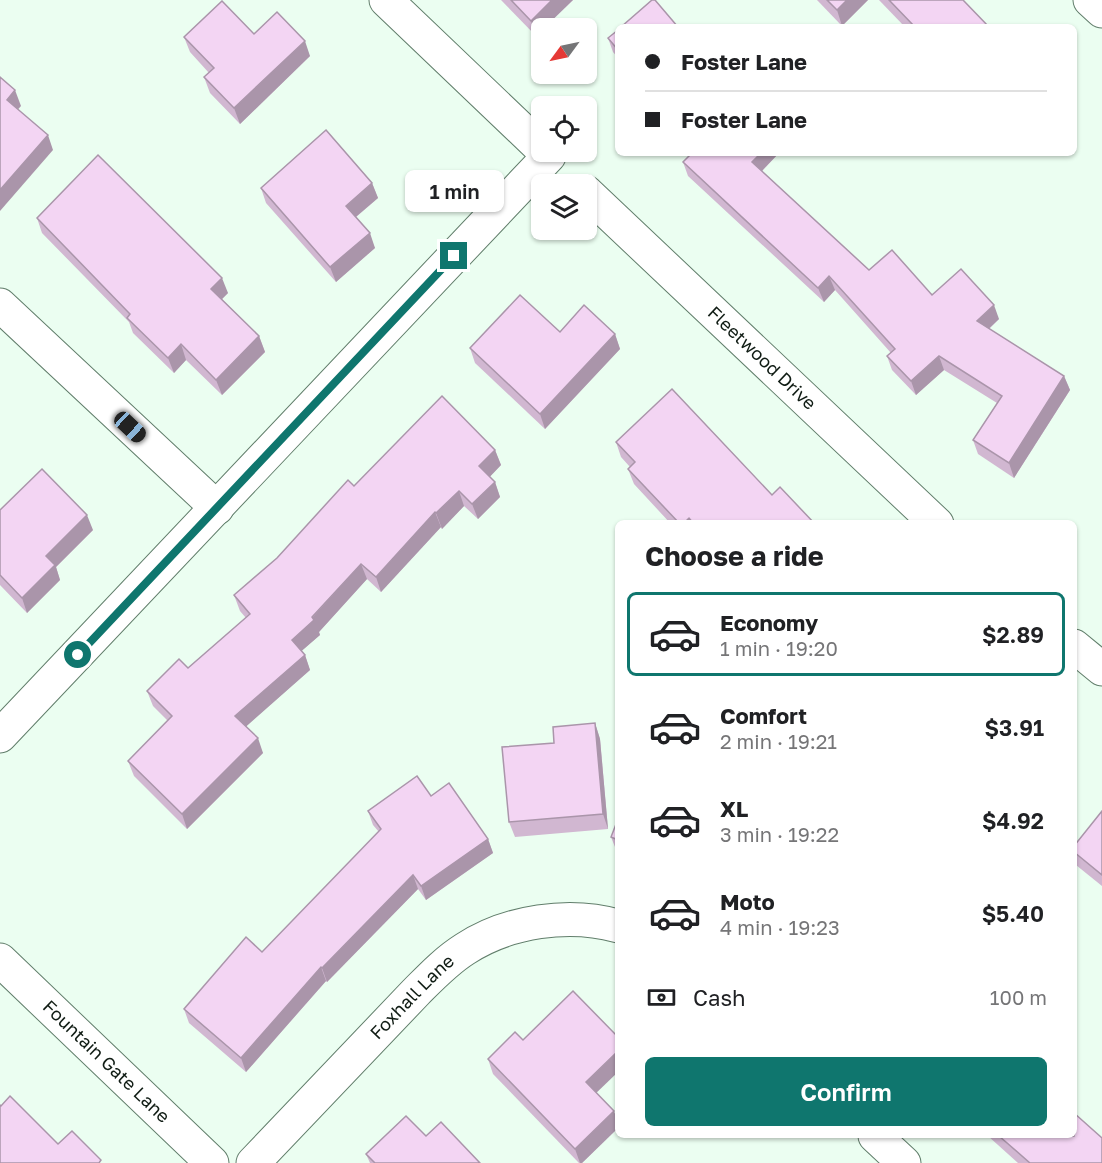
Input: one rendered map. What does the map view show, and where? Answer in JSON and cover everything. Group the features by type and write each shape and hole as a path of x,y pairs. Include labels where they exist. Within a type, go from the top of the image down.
{"street":[{"path":"386,0 531,139"},
{"path":"1090,0 1102,11"},
{"path":"0,736 217,508 536,162"},
{"path":"556,162 568,174"},
{"name":"Fleetwood Drive","path":"597,202 933,520"},
{"path":"0,305 217,508"},
{"path":"1077,648 1102,669"},
{"name":"Foxhall Lane","path":"253,1163 416,992 439,969 467,948 503,931 546,921 593,921 615,925"},
{"name":"Fountain Gate Lane","path":"0,960 212,1163"},
{"path":"877,1138 904,1163"}],"building":[{"path":"511,0 552,0 534,18 531,18 531,21"},
{"path":"652,0 655,0 675,24 624,24"},
{"path":"827,0 847,0 837,10"},
{"path":"889,0 963,0 986,24 912,24"},
{"path":"222,1 254,34 277,12 305,41 234,108 204,77 214,68 184,37"},
{"path":"615,32 615,46 608,38"},
{"path":"0,77 15,90 7,100 48,135 0,190"},
{"path":"326,130 372,183 346,206 370,233 330,267 261,188"},
{"path":"98,155 222,278 211,289 259,336 216,380 181,344 168,358 127,318 130,314 37,218"},
{"path":"689,156 758,156 752,162 869,270 892,250 932,295 961,269 994,305 977,321 1064,376 1009,463 973,440 1002,396 939,356 911,381 887,356 895,349 829,276 818,288 683,162"},
{"path":"520,295 560,332 584,305 615,334 540,414 470,348"},
{"path":"672,389 772,495 780,487 811,520 691,520 689,518 676,520 628,469 635,462 616,442"},
{"path":"442,396 495,450 479,466 495,482 472,504 459,491 435,512 376,577 361,564 312,617 314,620 292,640 305,655 235,716 258,738 182,814 128,761 172,716 147,691 179,659 188,668 250,614 234,595 277,558 348,480 354,486"},
{"path":"42,469 87,515 46,556 55,565 22,598 0,575 0,510"},
{"path":"595,723 603,814 509,822 502,747 554,743 553,727"},
{"path":"417,776 431,796 449,783 488,839 421,886 413,875 321,967 241,1058 184,1009 246,937 262,952 381,829 368,811"},
{"path":"1102,811 1102,875 1077,854 1077,842"},
{"path":"615,827 615,839 611,837"},
{"path":"573,991 615,1034 615,1054 586,1082 614,1111 575,1149 488,1059 515,1032 523,1040"},
{"path":"10,1096 58,1144 72,1131 101,1160 99,1163 0,1163 0,1105"},
{"path":"406,1116 426,1136 441,1122 480,1163 375,1163 366,1154"},
{"path":"1077,1116 1102,1138 1102,1163 1030,1163 1001,1138 1077,1138"}],"route":[{"path":"78,655 454,256"}]}
